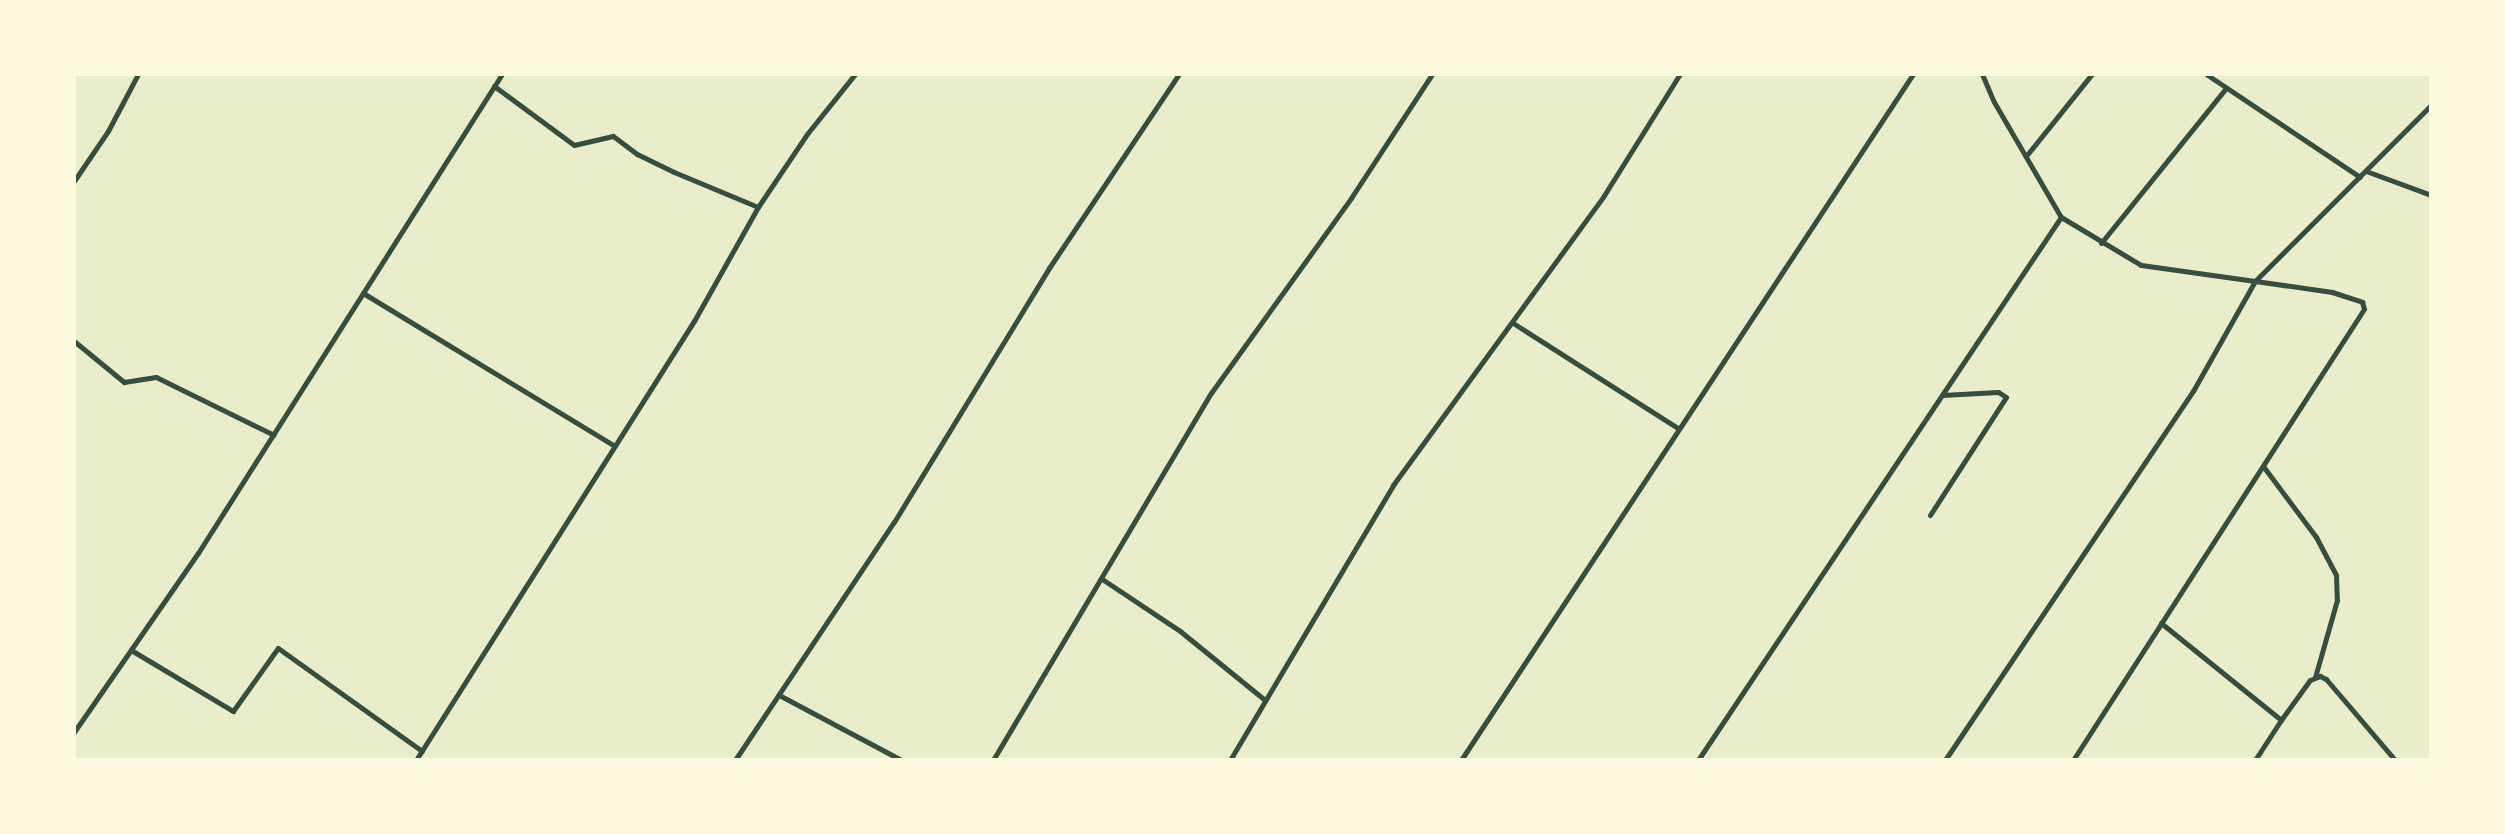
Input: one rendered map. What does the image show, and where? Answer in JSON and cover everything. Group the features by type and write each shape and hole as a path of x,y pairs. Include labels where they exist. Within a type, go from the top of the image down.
{"street":[{"path":"74,181 108,131 138,74"},
{"path":"74,732 274,435 502,74"},
{"path":"416,760 694,321 758,207 807,134 855,74"},
{"path":"735,760 894,522 1049,268 1179,74"},
{"path":"993,760 1211,393 1351,198 1432,74"},
{"path":"1230,760 1393,485 1603,197 1680,74"},
{"path":"1461,760 1913,74"},
{"path":"1982,74 1994,102 2061,217 2101,243 2141,265 2332,292 2358,300 2364,309 2073,760"},
{"path":"2026,156 2092,74"},
{"path":"2208,75 2360,177"},
{"path":"494,86 574,145 613,136 637,154 661,166 758,207"},
{"path":"2101,243 2226,88"},
{"path":"1945,760 2193,391 2255,281 2431,105"},
{"path":"2366,171 2431,195"},
{"path":"1698,760 2061,217"},
{"path":"363,293 613,445"},
{"path":"1513,323 1678,428"},
{"path":"74,341 124,382 156,377 274,435"},
{"path":"1930,515 2006,397 1998,392 1941,395"},
{"path":"2255,760 2315,677 2337,600 2336,575 2316,537 2263,466"},
{"path":"1102,579 1180,631 1265,700"},
{"path":"2161,623 2281,720"},
{"path":"131,650 233,711 272,652 278,648 422,751"},
{"path":"2315,677 2326,679 2395,760"},
{"path":"779,695 901,760"}]}
